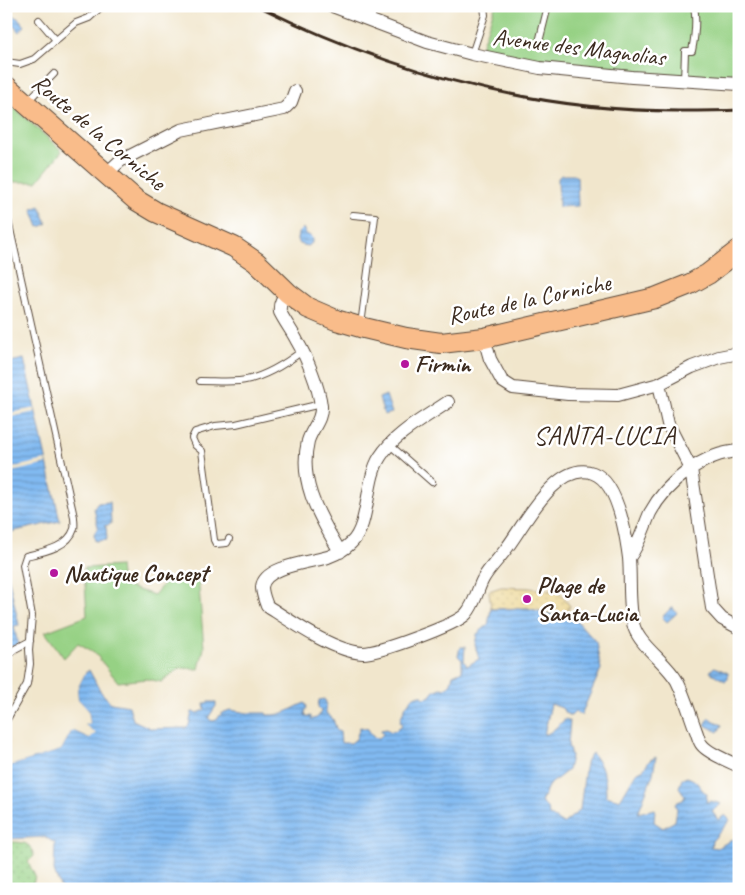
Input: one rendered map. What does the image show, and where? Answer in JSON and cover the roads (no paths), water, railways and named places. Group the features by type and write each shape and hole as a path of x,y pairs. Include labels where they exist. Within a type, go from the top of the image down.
{"main road":[{"name":"Route de la Corniche","path":"6,86 136,200 156,212 242,252 256,262 288,293 308,308 336,320 406,338 441,343 484,338 655,298 690,284 708,274 739,250"}],"street":[{"name":"Avenue des Magnolias","path":"332,6 427,42 472,54 540,68 739,84"},
{"path":"106,174 120,161 181,130 284,109 292,102 295,91"},
{"path":"288,293 279,305 280,312 302,351 321,404 321,415 309,439 305,464 308,489 340,552"},
{"path":"484,338 490,359 502,380 513,388 568,394 618,395 659,384 692,367 739,353"},
{"path":"659,384 668,424 691,469 712,608 722,619 739,628"},
{"path":"448,402 390,445 380,458 373,474 359,534 351,544 340,552 275,572 266,577 262,587 267,606 303,629 341,648 364,653 379,650 452,623 466,614 473,603 482,579 507,549 539,501 571,473 580,471 592,472 603,478 619,509 629,558 634,627 640,638 671,671 678,682 702,745 739,766"},
{"path":"629,558 636,548 651,512 671,485 691,469 715,456 739,451"}],"lane":[{"path":"6,62 20,64 28,62 76,23 89,18 102,6"},
{"path":"370,21 375,6"},
{"path":"472,54 485,15 484,6"},
{"path":"539,42 548,6"},
{"path":"684,81 685,51 692,51 695,36 697,20 694,6"},
{"path":"39,20 56,40"},
{"path":"26,104 54,74"},
{"path":"6,211 74,517 74,530 66,540 53,549 26,556 23,565 32,616 29,650 30,664 26,684 6,721"},
{"path":"353,215 375,217 363,318 360,327"},
{"path":"200,382 241,381 262,374 302,351"},
{"path":"230,539 227,543 221,544 216,544 214,540 202,451 195,445 192,438 194,432 321,404"},
{"path":"390,445 432,482"},
{"path":"6,658 15,649 30,641"}],"water":[{"path":"10,14 19,19 25,26 19,32 14,26 6,22"},
{"path":"561,175 574,175 577,177 578,206 559,207 558,178"},
{"path":"40,206 47,224 39,227 32,209"},
{"path":"303,228 306,235 312,238 312,243 307,246 300,244 297,240 298,233"},
{"path":"24,359 60,521 6,533 6,363"},
{"path":"386,395 392,413 384,415 379,398"},
{"path":"110,502 111,524 104,526 106,527 107,540 95,541 94,534 98,527 94,508 98,503"},
{"path":"6,567 19,625 14,626 18,645 6,647"},
{"path":"672,607 677,613 667,622 662,617"},
{"path":"527,608 577,621 596,642 601,669 581,715 575,712 571,716 565,713 562,708 551,704 544,735 566,719 570,721 568,745 571,756 568,770 548,786 541,802 548,809 549,815 563,824 580,810 585,769 587,760 592,753 604,773 606,796 620,800 636,773 644,769 650,760 656,757 653,774 638,813 655,809 654,822 663,828 675,821 677,809 675,803 683,800 685,796 679,787 682,779 687,777 694,780 707,794 706,802 711,801 721,804 712,811 718,820 725,815 730,820 712,841 711,847 717,848 739,836 739,889 61,889 54,871 55,843 45,837 6,839 6,767 61,750 72,730 89,738 95,733 85,725 90,723 88,710 78,699 77,689 85,673 89,670 101,692 111,703 129,706 133,720 152,729 186,728 189,725 192,712 198,713 205,710 204,704 208,702 216,702 216,706 208,718 212,721 216,720 222,713 230,710 273,715 283,713 305,703 307,707 306,717 311,716 311,719 313,719 321,711 318,707 319,700 324,699 326,702 326,713 333,719 337,731 340,732 341,743 351,743 356,739 360,727 368,729 373,737 379,738 383,734 381,730 395,731 402,725 400,721 410,700 422,695 423,698 429,697 434,691 441,688 445,689 451,683 453,675 462,671 462,660 458,656 460,647 465,647 464,661 467,666 479,659 475,645 477,634 488,625 491,609"},
{"path":"715,667 728,673 728,679 725,681 710,672"},
{"path":"709,718 722,725 718,732 705,725"}],"railway":[{"path":"258,6 358,50 462,83 515,95 569,104 623,109 678,111 739,110"}],"place":[{"name":"Firmin","path":"405,364"},
{"name":"Nautique Concept","path":"54,573"},
{"name":"Plage de Santa-Lucia","path":"527,599"}],"district":[{"name":"SANTA-LUCIA","path":"605,435"}]}
